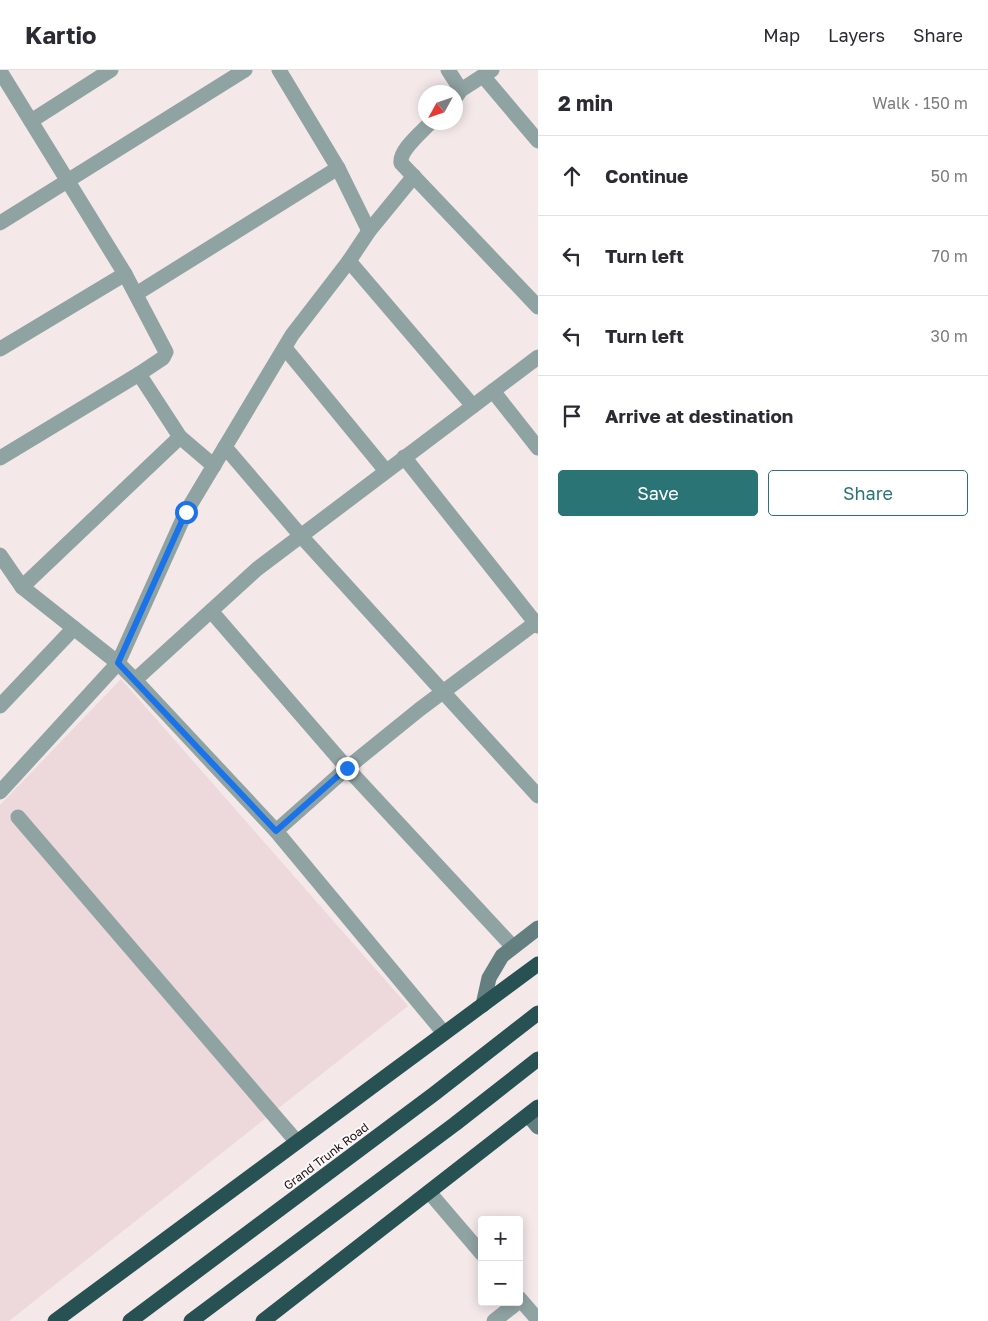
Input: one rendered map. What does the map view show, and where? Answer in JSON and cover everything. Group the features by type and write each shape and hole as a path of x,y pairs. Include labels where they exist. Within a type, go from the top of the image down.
{"highway":[{"path":"56,1321 538,964"},
{"name":"Grand Trunk Road","path":"130,1321 434,1094 538,1013"},
{"path":"191,1321 455,1124 538,1059"},
{"path":"263,1321 533,1111"}],"street":[{"path":"30,121 111,70"},
{"path":"0,223 245,70"},
{"path":"279,70 338,168 368,231"},
{"path":"448,70 454,85"},
{"path":"0,71 126,274 166,352 163,358 139,374 0,458"},
{"path":"463,90 487,73 538,141"},
{"path":"423,130 403,151 400,158 401,163 538,307"},
{"path":"136,294 338,168"},
{"path":"0,792 118,663 186,512 292,335 349,261 368,231 414,176"},
{"path":"349,261 473,406"},
{"path":"0,349 126,274"},
{"path":"285,348 386,471"},
{"path":"135,680 257,569 538,357"},
{"path":"139,374 180,437 214,466"},
{"path":"493,391 538,448"},
{"path":"22,587 180,437"},
{"path":"225,447 301,536 538,796"},
{"path":"276,831 347,768 537,623 404,457"},
{"path":"0,555 22,587 118,663 276,831 444,1033"},
{"path":"211,611 347,768 513,947"},
{"path":"0,706 74,628"},
{"path":"18,817 297,1142"},
{"path":"483,1005 489,978 494,966 502,956 538,928"},
{"path":"533,1111 538,1127"},
{"path":"429,1192 478,1249"},
{"path":"523,1304 538,1320"},
{"path":"494,1321 512,1306"}],"shaded area":[{"path":"121,679 408,1006 9,1321 0,1321 0,805"}],"route":[{"path":"186,512 118,663 276,831 347,768"}]}
